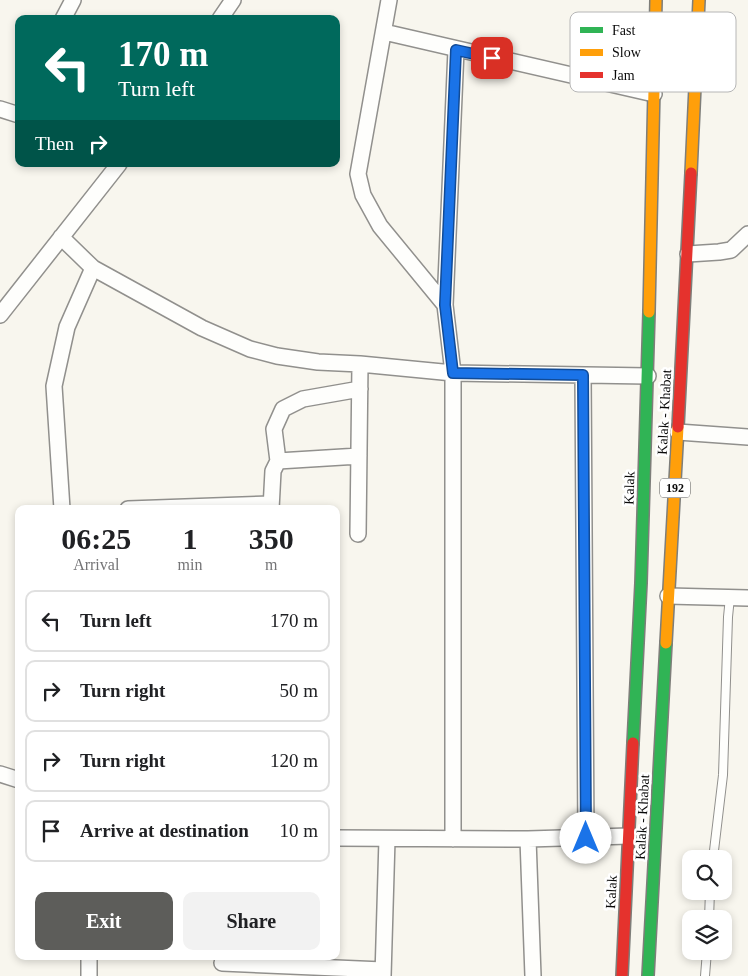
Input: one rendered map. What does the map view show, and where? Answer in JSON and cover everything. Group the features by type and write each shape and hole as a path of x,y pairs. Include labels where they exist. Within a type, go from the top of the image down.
{"main road":[{"name":"Kalak - Khabat","path":"648,976 688,254 695,92"},
{"name":"Kalak","path":"622,976 641,584 654,94"}],"street":[{"path":"65,15 73,0"},
{"path":"223,15 233,0"},
{"path":"389,0 358,174 363,196 380,226 445,305"},
{"path":"384,32 570,75"},
{"path":"453,839 453,373 445,305 456,50"},
{"path":"645,92 654,94"},
{"path":"0,109 15,114"},
{"path":"3,306 61,237 111,167"},
{"path":"688,254 731,250 748,234"},
{"path":"61,237 93,268 202,328 250,349 277,356 310,361 453,373 648,376"},
{"path":"62,505 54,386 67,327 93,268"},
{"path":"358,534 360,364"},
{"path":"583,375 586,838"},
{"path":"271,505 273,471 278,461 274,429 283,409 303,399 360,389"},
{"path":"678,432 748,437"},
{"path":"278,461 359,456"},
{"path":"668,596 748,598"},
{"path":"0,774 15,779"},
{"path":"340,838 528,839 629,836"},
{"path":"222,965 383,973 387,839"},
{"path":"528,839 533,976"},
{"path":"89,960 89,976"}],"lane":[{"path":"714,850 723,775 730,597"},
{"path":"705,976 706,960"}],"traffic: fast":[{"path":"633,743 641,583 649,312"},
{"path":"648,976 666,643"}],"traffic: slow":[{"path":"656,0 656,12"},
{"path":"698,12 699,0"},
{"path":"649,312 654,92"},
{"path":"691,173 695,92"},
{"path":"666,643 678,427"}],"traffic: jam":[{"path":"678,427 691,173"},
{"path":"622,976 633,743"}],"route":[{"path":"492,58 456,50 445,305 453,373 583,375 586,838"}]}
